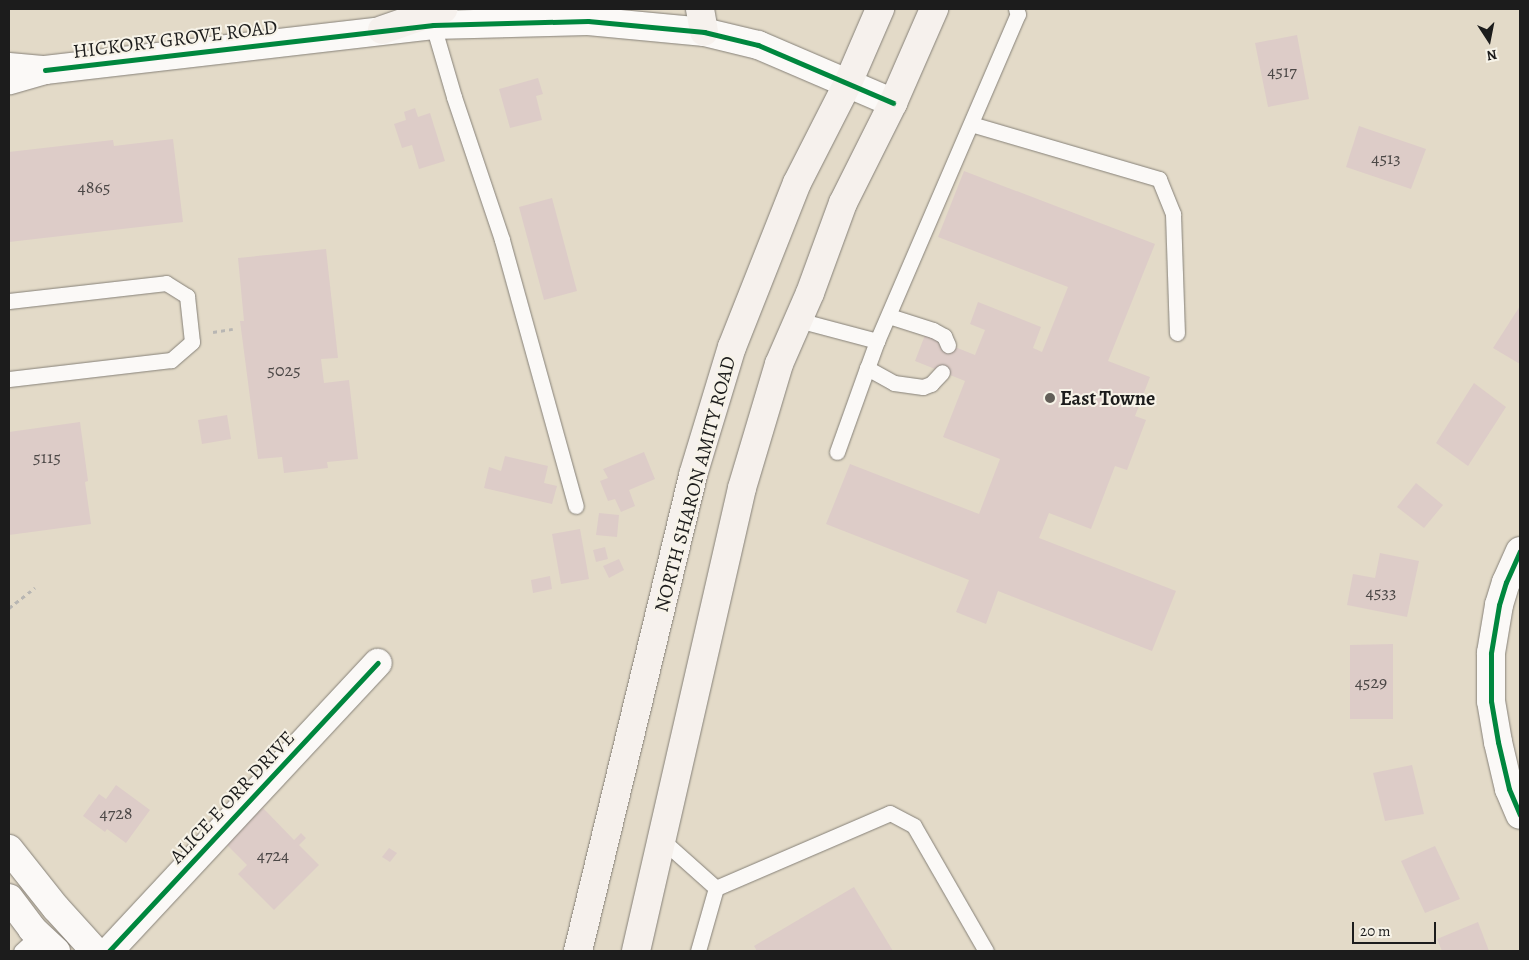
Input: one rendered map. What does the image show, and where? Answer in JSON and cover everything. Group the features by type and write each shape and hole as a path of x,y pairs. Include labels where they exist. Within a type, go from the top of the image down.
{"main road":[{"name":"NORTH SHARON AMITY ROAD","path":"578,951 693,475 732,347 798,183 848,83 880,9"},
{"path":"636,951 742,488 779,364 844,203 893,103 934,9"},
{"path":"382,30 438,17"}],"street":[{"path":"438,17 486,15 588,21 702,20 893,103"},
{"name":"HICKORY GROVE ROAD","path":"9,80 45,70 382,30"},
{"name":"HICKORY GROVE ROAD","path":"9,67 45,70"},
{"path":"1520,551 1506,582 1499,606 1491,653 1491,701 1498,742 1510,789 1520,815"},
{"name":"ALICE E ORR DRIVE","path":"109,951 378,663"},
{"path":"9,849 56,908 95,951"},
{"path":"9,898 38,946"}],"lane":[{"path":"837,452 877,341 1018,14 1016,9"},
{"path":"438,17 454,97 502,240 576,506"},
{"path":"971,124 1159,179 1173,214 1177,333"},
{"path":"9,301 166,283 187,296 192,342 171,360 9,379"},
{"path":"889,316 934,330 944,336 948,345"},
{"path":"798,320 877,341"},
{"path":"867,368 894,383 923,387 932,384 942,372"},
{"path":"716,888 890,812 914,826 986,951"},
{"path":"661,839 716,888"},
{"path":"698,951 716,888"}],"path":[{"path":"9,608 35,588"}],"building":[{"path":"1297,35 1309,99 1268,107 1255,43"},
{"path":"538,78 543,94 536,96 542,120 510,128 499,89"},
{"path":"415,108 418,117 430,113 445,161 419,169 412,145 402,148 394,124 406,120 404,112"},
{"path":"1359,126 1426,149 1411,189 1346,167"},
{"path":"173,139 183,222 9,242 9,152 113,140 114,146"},
{"name":"East Towne","path":"964,171 1155,244 1108,361 1150,377 1135,416 1146,420 1127,470 1115,466 1091,529 1049,513 1039,538 1176,591 1152,651 998,591 986,624 956,612 969,580 826,524 850,464 979,514 1000,459 943,437 965,381 915,361 925,335 975,355 985,330 970,324 978,302 1041,327 1033,348 1042,352 1068,287 938,237"},
{"path":"552,198 577,291 544,300 519,207"},
{"path":"326,249 338,358 321,359 324,383 349,380 358,459 327,462 328,468 284,473 282,457 258,459 240,321 244,321 238,258"},
{"path":"1520,306 1520,364 1493,348"},
{"path":"1474,383 1506,407 1468,466 1436,443"},
{"path":"227,415 231,439 202,444 198,420"},
{"path":"80,422 88,481 85,482 91,524 9,535 9,432"},
{"path":"644,452 655,479 629,490 635,506 621,512 615,499 608,501 600,481 608,478 603,469"},
{"path":"505,456 548,466 544,483 557,486 552,504 484,488 489,467 501,471"},
{"path":"1416,483 1443,505 1424,528 1397,507"},
{"path":"599,513 619,515 617,537 596,535"},
{"path":"580,529 589,579 561,584 552,534"},
{"path":"605,547 608,559 596,562 593,550"},
{"path":"1380,553 1419,561 1407,617 1347,605 1353,574 1375,578"},
{"path":"619,559 624,570 609,578 603,566"},
{"path":"550,576 552,589 533,593 531,580"},
{"path":"1393,644 1393,719 1350,719 1350,645"},
{"path":"1412,765 1424,814 1385,821 1373,773"},
{"path":"116,785 150,810 126,843 107,829 105,832 83,816 99,794 106,799"},
{"path":"263,808 294,840 301,833 306,838 299,845 319,865 274,910 238,874 247,865 226,844"},
{"path":"1435,846 1460,899 1425,913 1401,861"},
{"path":"389,848 397,853 390,862 382,857"},
{"path":"854,887 893,951 757,951 754,946"},
{"path":"1478,922 1489,951 1442,951 1437,939"}],"cycle path":[{"path":"45,70 433,25 588,21 704,32 758,45 893,103"},
{"path":"1520,551 1506,582 1499,605 1491,653 1491,701 1498,742 1509,789 1520,815"},
{"path":"109,951 378,663"}],"place":[{"name":"East Towne","path":"1050,398"}]}
